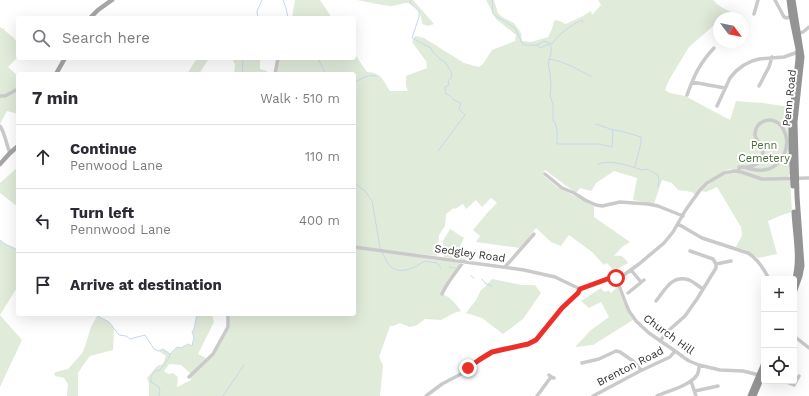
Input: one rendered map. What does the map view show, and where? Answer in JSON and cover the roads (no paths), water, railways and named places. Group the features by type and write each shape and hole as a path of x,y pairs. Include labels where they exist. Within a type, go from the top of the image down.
{"highway":[{"name":"Penn Road","path":"789,0 802,57 795,122 795,229 798,259 796,276"},
{"name":"Penn Road","path":"793,0 793,14"},
{"name":"Penn Road","path":"797,34 798,52 791,121 791,154 802,266 797,284"},
{"path":"750,396 761,377"},
{"path":"754,396 761,379"}],"main road":[{"path":"92,16 112,0"},
{"path":"57,72 64,60"},
{"path":"0,164 16,148"}],"street":[{"path":"754,14 758,0"},
{"path":"775,0 784,17 787,18 793,14"},
{"path":"797,34 805,31 809,27"},
{"path":"687,95 701,63 714,48"},
{"path":"718,106 725,88 733,74 744,64 759,59 784,57 798,52"},
{"path":"759,86 769,67 772,57"},
{"path":"274,72 278,60"},
{"path":"692,82 725,88"},
{"path":"0,96 5,96 16,90"},
{"path":"739,172 739,167 755,165 762,158 763,148 757,140 755,133 762,123 767,120 774,121 779,124 787,139 786,150 780,160 772,168 764,170 755,171 744,167"},
{"path":"0,126 10,153"},
{"path":"426,396 442,384 461,374 487,354 500,349 528,344 536,340 562,308 578,293 580,289 610,278 616,279 631,270 664,243 696,195 707,183 724,173 739,172 762,179 809,178"},
{"path":"545,174 562,188 596,205 602,206 620,202 648,204 658,206 683,216"},
{"path":"678,224 702,238 748,253 756,258 767,276"},
{"path":"504,267 534,234"},
{"name":"Sedgley Road","path":"356,247 524,270 555,277 580,289"},
{"path":"660,341 685,316 715,271 716,264 713,259 693,250"},
{"path":"716,264 728,260"},
{"path":"442,294 447,284 464,261"},
{"path":"631,270 642,281 631,292"},
{"name":"Church Hill","path":"616,279 632,316 642,327 689,361 720,370 761,374"},
{"path":"658,300 671,282 680,279 688,280 703,289"},
{"path":"189,377 213,354 228,326 228,316"},
{"path":"797,338 809,348"},
{"path":"582,363 599,359 616,351 633,360 641,370"},
{"name":"Brenton Road","path":"593,396 641,370 670,357 674,351"},
{"path":"657,396 691,381 697,376 699,365"},
{"path":"797,380 799,376"},
{"path":"537,396 551,377"},
{"path":"691,381 696,396"},
{"path":"695,390 710,389 718,386"}],"waterway":[{"path":"258,16 257,11 262,0"},
{"path":"283,0 288,16"},
{"path":"410,0 411,4 419,11 419,17 412,38 431,48 432,51 445,62 452,74 448,81 449,85 445,87 446,94 461,103 459,109 465,115 438,151"},
{"path":"492,0 493,14 515,28 523,45 537,45 544,41 552,44 570,27 582,20 583,23"},
{"path":"537,45 540,48 549,44 551,47 548,64 551,86 550,96 553,104 553,121 555,122 557,131 557,144 599,144 612,147 613,130 596,124"},
{"path":"549,59 566,64 592,77"},
{"path":"241,60 243,61 242,72"},
{"path":"319,60 325,72"},
{"path":"356,81 367,76 376,76"},
{"path":"613,130 641,137 635,167"},
{"path":"598,164 609,162 642,170 647,169 658,175 658,187"},
{"path":"356,184 365,191 372,201 381,249"},
{"path":"0,240 6,245 16,249"},
{"path":"382,252 390,266 394,269 408,270 425,261 437,263 441,268"},
{"path":"449,267 455,268"},
{"path":"482,279 486,284 492,286"},
{"path":"98,316 109,322 119,335 126,336 130,339 145,335 154,349 159,351 163,349 170,354"},
{"path":"159,396 159,387 151,382 151,376 156,370 159,371 169,358 170,354 177,347 181,348 188,344 192,346 194,337 192,332 197,316"},
{"path":"223,396 244,365"}],"park label":[{"name":"Penn Cemetery","path":"764,151"}]}
